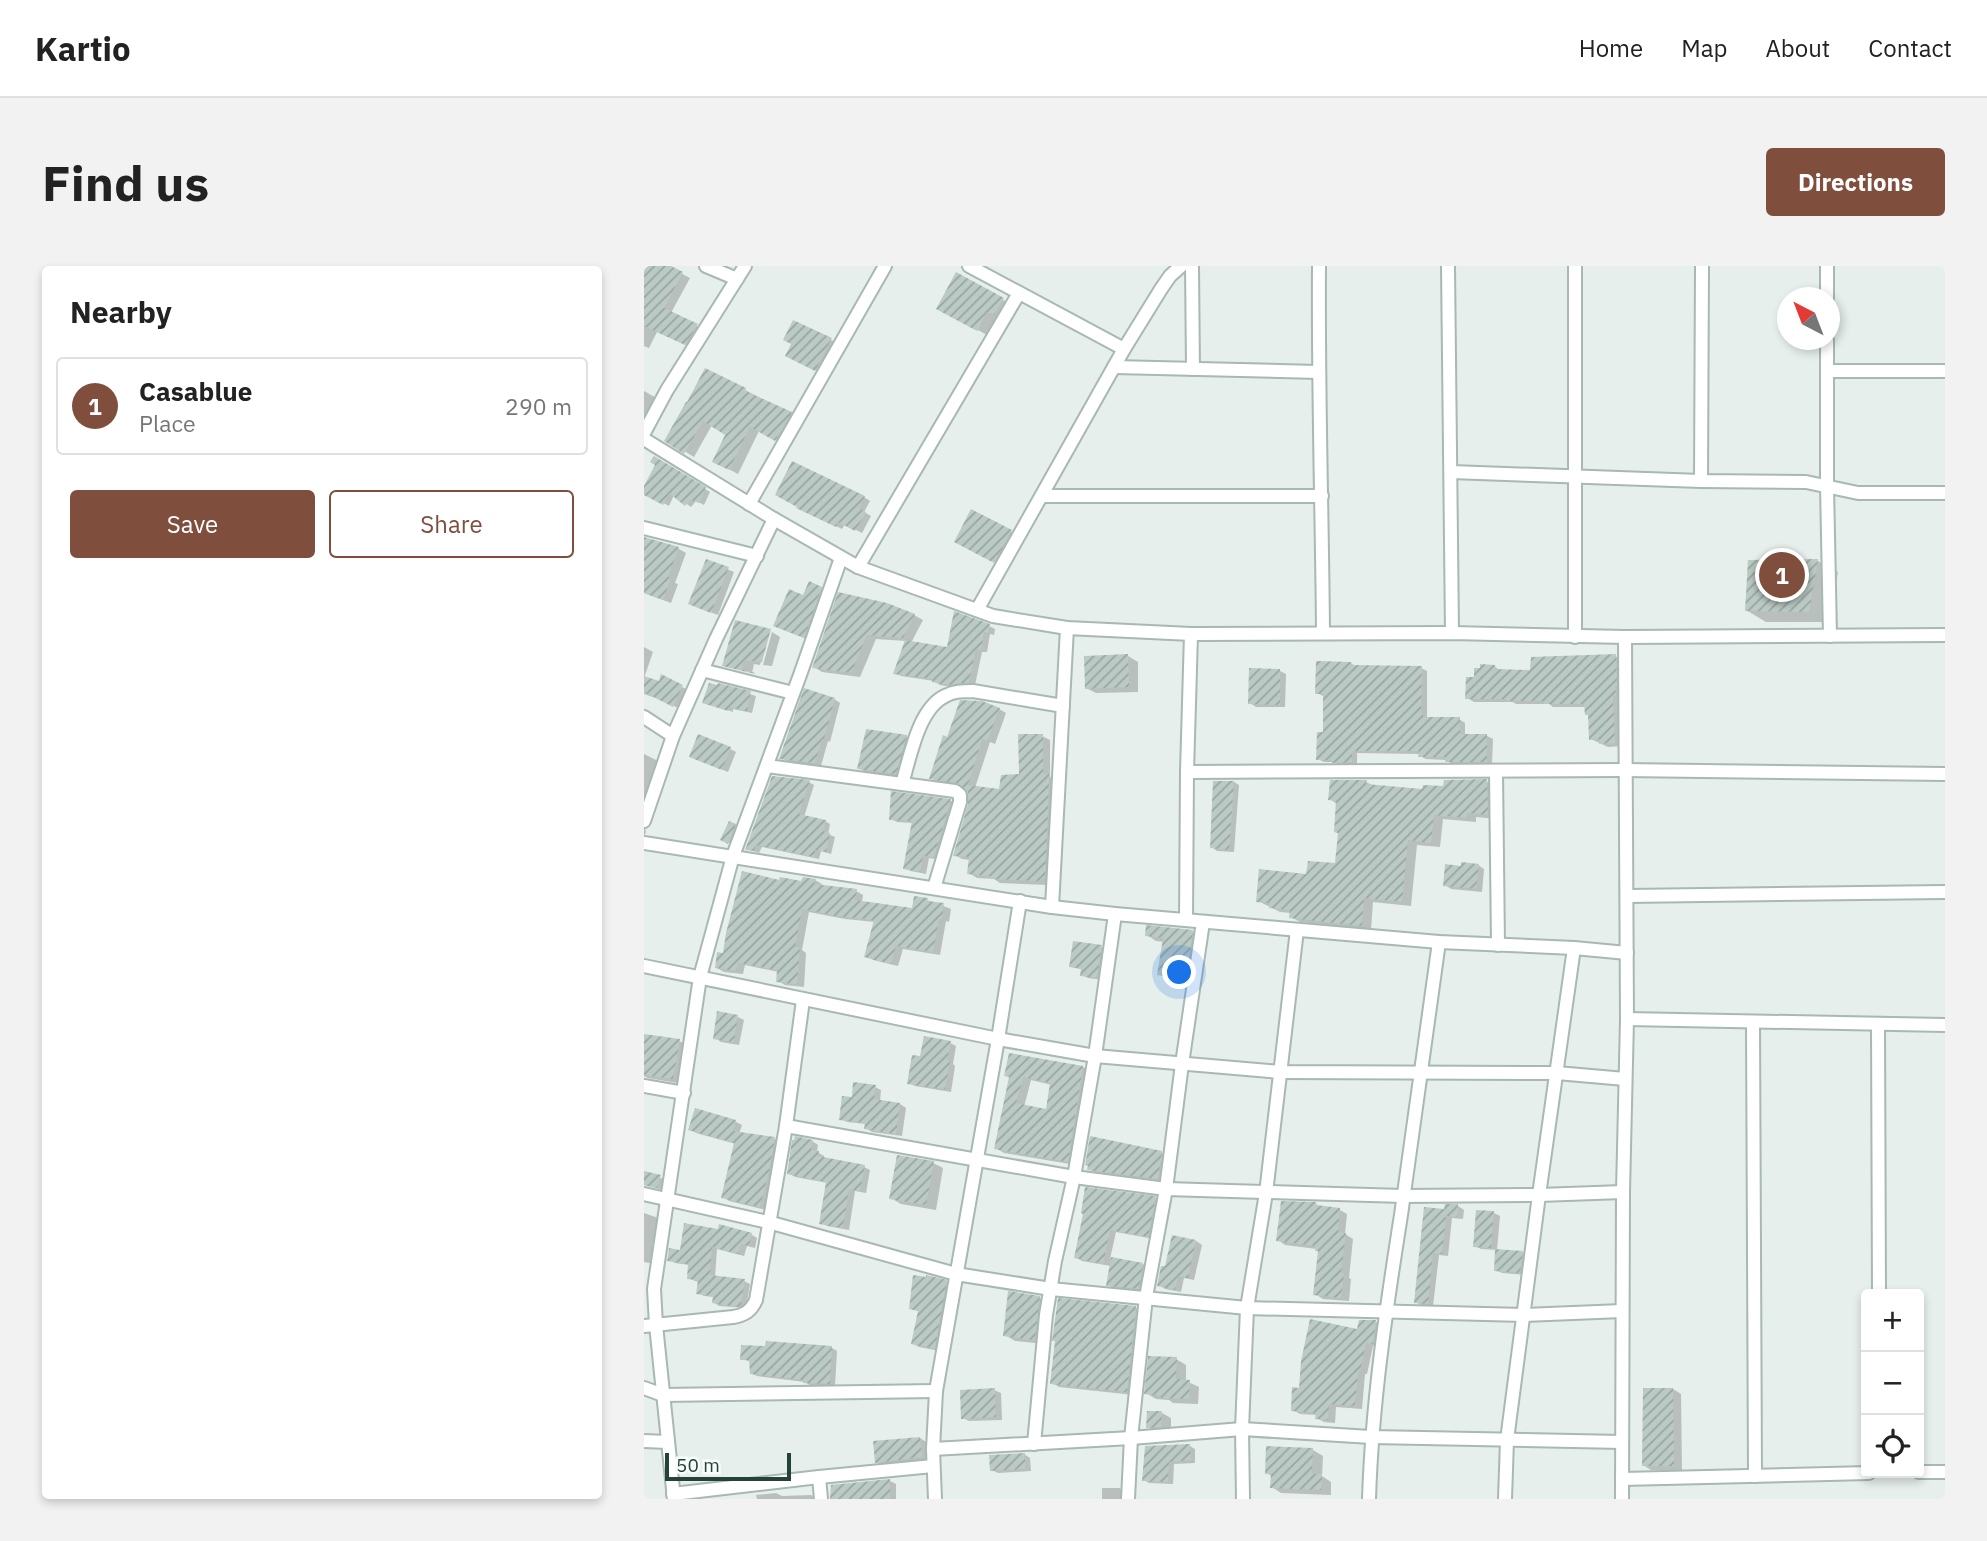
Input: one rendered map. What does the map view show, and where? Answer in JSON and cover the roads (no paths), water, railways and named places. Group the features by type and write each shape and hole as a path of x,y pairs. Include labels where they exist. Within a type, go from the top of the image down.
{"street":[{"path":"706,266 737,279"},
{"path":"644,433 667,390 745,266"},
{"path":"749,504 885,266"},
{"path":"969,266 1124,349"},
{"path":"977,610 1124,349 1161,289 1181,266"},
{"path":"1192,266 1193,369"},
{"path":"1319,266 1318,372 1323,632"},
{"path":"1448,266 1452,633"},
{"path":"1575,266 1575,637"},
{"path":"1701,481 1702,266"},
{"path":"1827,266 1827,287"},
{"path":"858,567 1019,293"},
{"path":"1827,350 1830,636"},
{"path":"1114,367 1318,372"},
{"path":"1827,371 1945,371"},
{"path":"644,439 858,567 1006,619 1067,628 1191,634 1452,633 1575,637 1945,635"},
{"path":"1451,472 1574,478 1785,481 1827,485 1858,493 1945,493"},
{"path":"1042,496 1322,496"},
{"path":"644,821 673,736 774,519"},
{"path":"644,528 757,556"},
{"path":"841,558 733,856 700,977 650,1326 663,1395 674,1497 820,1477 933,1466"},
{"path":"1052,906 1067,628"},
{"path":"1186,920 1186,772 1191,634"},
{"path":"1622,1499 1623,1192 1627,1019 1625,637"},
{"path":"702,670 793,693"},
{"path":"902,784 926,714 943,696 958,691 973,691 1063,706"},
{"path":"644,717 673,736"},
{"path":"767,766 955,791 960,795 960,802 934,888"},
{"path":"1186,772 1624,771 1945,774"},
{"path":"1496,772 1498,945"},
{"path":"644,843 1115,914 1439,942 1627,953"},
{"path":"1627,896 1945,892"},
{"path":"935,1499 933,1449 936,1391 999,1039 1020,901"},
{"path":"1034,1444 1046,1315 1095,1056 1115,914"},
{"path":"1128,1499 1131,1438 1146,1297 1166,1189 1202,922"},
{"path":"1242,1499 1247,1308 1266,1193 1297,930"},
{"path":"1369,1499 1371,1437 1386,1312 1439,942"},
{"path":"1505,1499 1507,1440 1574,948"},
{"path":"644,966 803,1000 1095,1056 1280,1072 1558,1073 1625,1079"},
{"path":"650,1326 733,1317 748,1312 756,1300 786,1126 803,1000"},
{"path":"1627,1019 1945,1025"},
{"path":"1753,1022 1755,1476"},
{"path":"1878,1024 1879,1289"},
{"path":"644,1086 684,1093"},
{"path":"786,1126 976,1161 1166,1189 1403,1196 1623,1192"},
{"path":"644,1194 768,1222 956,1274 1051,1289 1247,1308 1524,1315 1622,1311"},
{"path":"644,1388 663,1395 936,1391"},
{"path":"933,1449 1242,1429 1371,1437 1622,1442"},
{"path":"644,1441 668,1442"},
{"path":"1924,1472 1945,1472"},
{"path":"1622,1479 1861,1473"},
{"path":"820,1477 821,1499"}],"place":[{"name":"Casablue","path":"1782,575"}]}
